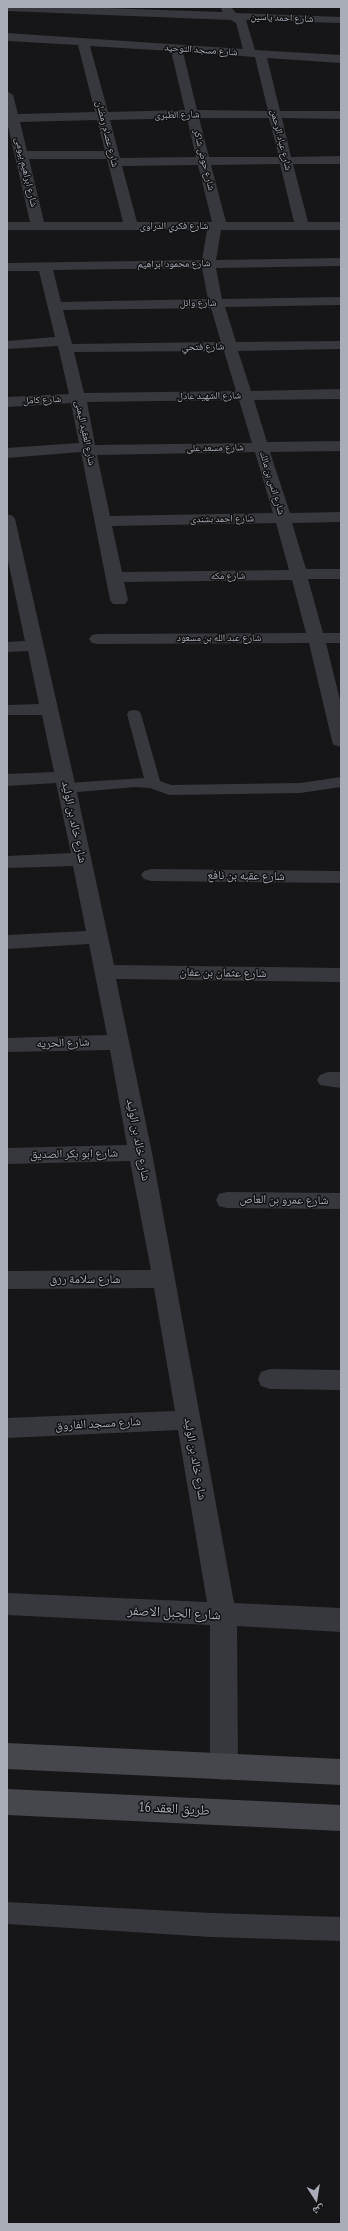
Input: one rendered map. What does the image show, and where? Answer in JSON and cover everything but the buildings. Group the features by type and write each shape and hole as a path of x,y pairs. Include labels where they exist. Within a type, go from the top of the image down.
{"street":[{"name":"شارع احمد ياسين","path":"7,8 229,12 341,20"},
{"path":"57,8 64,15 62,40"},
{"name":"شارع عباد الرحمن","path":"229,12 242,21 255,54 275,114 302,226"},
{"name":"شارع مسجد التوحيد","path":"7,37 341,59"},
{"name":"شارع عصام رمضان","path":"83,42 131,226"},
{"name":"شارع حوض شاكر","path":"176,49 204,161 217,226"},
{"name":"شارع ابراهيم بيومى","path":"7,95 38,226"},
{"name":"شارع الطبرى","path":"13,118 192,114 341,115"},
{"path":"21,155 204,161 341,160"},
{"name":"شارع فكري الدراوى","path":"7,226 341,226"},
{"name":"شارع انس بن مالك","path":"217,226 208,264 216,302 283,518 316,638 337,705 341,741"},
{"name":"شارع محمود ابراهيم","path":"7,267 341,262"},
{"name":"شارع العقيد اليمنى","path":"45,266 78,398 119,600"},
{"name":"شارع وائل","path":"55,306 341,301"},
{"name":"شارع فتحي","path":"7,345 229,347 341,345"},
{"name":"شارع الشهيد عادل","path":"78,398 341,394"},
{"name":"شارع كامل","path":"7,402 78,398"},
{"name":"شارع مسعد على","path":"7,453 88,449 341,446"},
{"name":"شارع احمد بشندى","path":"103,521 341,517"},
{"name":"شارع خالد بن الوليد","path":"7,519 82,858 141,1153 223,1615 224,1767"},
{"name":"شارع مكه","path":"115,578 341,574"},
{"name":"شارع عبد الله بن مسعود","path":"98,639 341,638"},
{"path":"7,647 34,646"},
{"path":"7,710 49,708"},
{"path":"7,780 65,783"},
{"path":"7,862 82,858"},
{"name":"شارع عقبه بن نافع","path":"151,875 341,877"},
{"path":"7,942 98,938"},
{"name":"شارع عثمان بن عفان","path":"105,972 341,975"},
{"name":"شارع الحريه","path":"7,1045 119,1042"},
{"name":"شارع ابو بكر الصديق","path":"7,1156 141,1153"},
{"name":"شارع عمرو بن العاص","path":"227,1200 341,1201"},
{"name":"شارع سلامة رزق","path":"7,1280 164,1279"},
{"path":"270,1379 341,1380"},
{"name":"شارع مسجد الفاروق","path":"7,1428 188,1420"},
{"name":"شارع الجبل الاصفر","path":"7,1604 341,1620"},
{"path":"7,1756 341,1772"},
{"name":"طريق العقد 16","path":"7,1802 341,1818"}],"lane":[{"path":"134,714 153,784"},
{"path":"65,783 135,782 153,784 160,789 169,790 304,788 341,782"},
{"path":"7,1913 211,1925 341,1929"}]}
